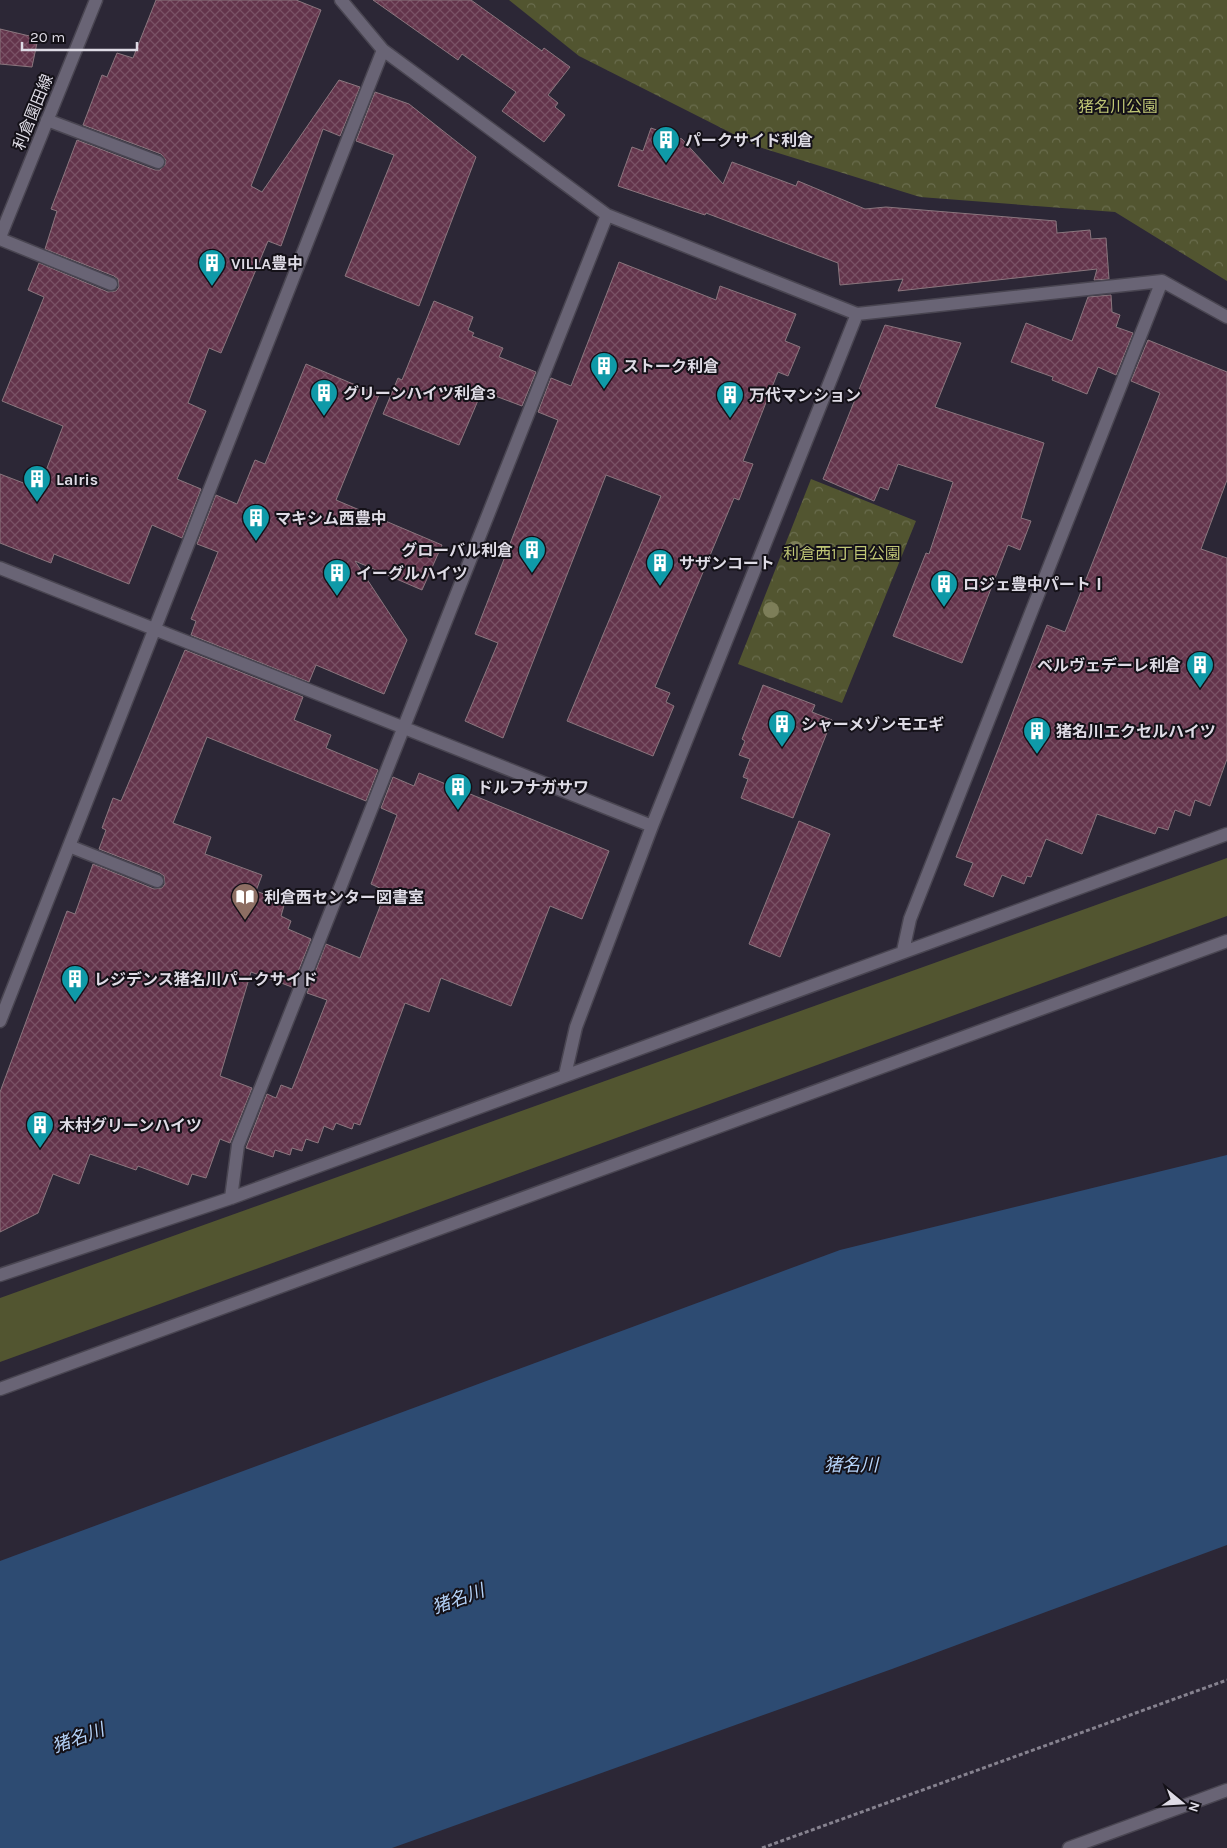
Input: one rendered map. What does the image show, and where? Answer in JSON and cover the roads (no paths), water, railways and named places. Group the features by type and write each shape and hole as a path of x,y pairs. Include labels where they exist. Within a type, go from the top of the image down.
{"street":[{"name":"利倉園田線","path":"0,238 96,0"},
{"path":"341,0 383,50 608,215 857,314 1162,281 1227,317"},
{"path":"0,1021 383,50"},
{"path":"47,120 158,162"},
{"path":"231,1198 238,1145 608,215"},
{"path":"0,238 111,284"},
{"path":"904,951 910,919 1162,281"},
{"path":"565,1075 576,1027 652,826 857,314"},
{"path":"0,568 404,726 652,826"},
{"path":"0,1275 231,1198 1227,834"},
{"path":"69,846 157,881"},
{"path":"0,1389 1227,942"},
{"path":"1069,1848 1227,1790"}],"water":[{"name":"猪名川","path":"1227,1155 1227,1545 892,1669 392,1848 0,1848 0,1561 840,1250"}],"place":[{"name":"パークサイド利倉","path":"666,164"},
{"name":"VILLA豊中","path":"212,287"},
{"name":"ストーク利倉","path":"604,390"},
{"name":"グリーンハイツ利倉3","path":"324,417"},
{"name":"万代マンション","path":"730,419"},
{"name":"LaIris","path":"37,503"},
{"name":"マキシム西豊中","path":"256,542"},
{"name":"グローバル利倉","path":"532,574"},
{"name":"サザンコート","path":"660,587"},
{"name":"イーグルハイツ","path":"337,597"},
{"name":"ロジェ豊中パートⅠ","path":"944,608"},
{"name":"ベルヴェデーレ利倉","path":"1200,689"},
{"name":"シャーメゾンモエギ","path":"782,748"},
{"name":"猪名川エクセルハイツ","path":"1037,755"},
{"name":"ドルフナガサワ","path":"458,811"},
{"name":"利倉西センター図書室","path":"245,921"},
{"name":"レジデンス猪名川パークサイド","path":"75,1003"},
{"name":"木村グリーンハイツ","path":"40,1149"}],"park label":[{"name":"猪名川公園","path":"1118,106"},
{"name":"利倉西1丁目公園","path":"842,553"}]}
